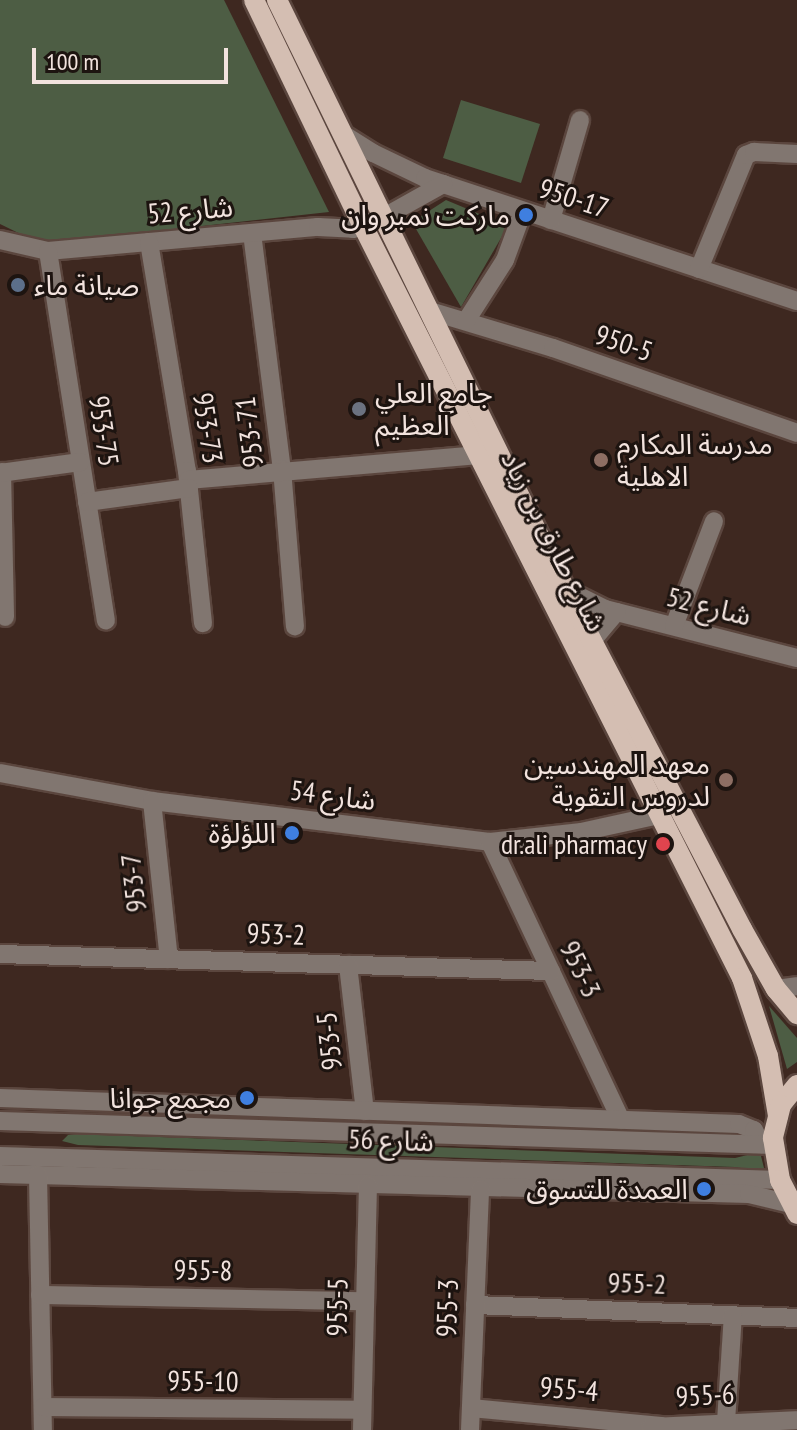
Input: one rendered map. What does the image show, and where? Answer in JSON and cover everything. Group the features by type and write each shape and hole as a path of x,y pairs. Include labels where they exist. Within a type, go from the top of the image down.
{"main road":[{"name":"شارع طارق بن زياد","path":"254,0 363,226 742,978 768,1056 778,1116"},
{"name":"شارع طارق بن زياد","path":"277,0 565,589 776,989 797,1014"},
{"path":"794,1209 767,1145 778,1116 797,1085"}],"street":[{"path":"551,220 580,120"},
{"name":"950-17","path":"341,133 390,162 443,184 797,301"},
{"path":"699,269 746,155 754,152 797,154"},
{"name":"شارع 52","path":"0,240 48,251 363,226 443,184"},
{"path":"466,321 505,260 523,211"},
{"name":"953-71","path":"252,233 282,469 295,626"},
{"name":"953-73","path":"149,242 188,484 203,623"},
{"name":"953-75","path":"48,251 106,620"},
{"name":"950-5","path":"430,311 797,433"},
{"path":"87,502 282,469 479,455"},
{"path":"5,617 1,472 80,462"},
{"path":"674,626 714,521"},
{"name":"شارع 52","path":"565,589 616,612 797,658"},
{"path":"592,641 616,612"},
{"name":"شارع 54","path":"0,773 152,801 490,842 581,832 659,815"},
{"name":"953-7","path":"152,801 169,959"},
{"name":"953-3","path":"490,842 621,1120"},
{"name":"953-2","path":"0,954 551,971"},
{"name":"953-5","path":"348,965 365,1111"},
{"path":"776,989 797,986"},
{"path":"0,1098 745,1125 767,1145"},
{"path":"456,1135 492,1116"},
{"name":"شارع 56","path":"0,1121 767,1145"},
{"path":"54,1158 55,1123"},
{"name":"شارع 56","path":"0,1156 780,1180"},
{"path":"0,1174 749,1194 794,1209"},
{"path":"38,1175 43,1430"},
{"name":"955-5","path":"362,1430 368,1185"},
{"name":"955-3","path":"470,1430 480,1189"},
{"name":"955-8","path":"40,1295 365,1301"},
{"name":"955-2","path":"475,1305 797,1318"},
{"path":"726,1422 733,1315"},
{"name":"955-10","path":"43,1407 362,1410"},
{"name":"955-4","path":"471,1408 661,1428"},
{"name":"955-6","path":"616,1430 726,1422 765,1426 797,1420"}],"green space":[{"path":"0,0 224,0 329,212 41,244 0,224"},
{"path":"461,100 540,124 521,183 443,158"},
{"path":"446,200 508,226 461,307 412,222"},
{"path":"769,1006 797,1038 797,1062 787,1069"},
{"path":"68,1135 735,1158 760,1152 765,1172 735,1167 78,1145 62,1141"}],"place":[{"name":"ماركت نمبر وان","path":"526,215"},
{"name":"صيانة ماء","path":"18,285"},
{"name":"جامع العلي العظيم","path":"359,409"},
{"name":"مدرسة المكارم الاهلية","path":"601,460"},
{"name":"معهد المهندسين لدروس التقوية","path":"726,780"},
{"name":"اللؤلؤة","path":"292,833"},
{"name":"dr.ali pharmacy","path":"663,844"},
{"name":"مجمع جوانا","path":"247,1098"},
{"name":"العمدة للتسوق","path":"704,1189"}]}
